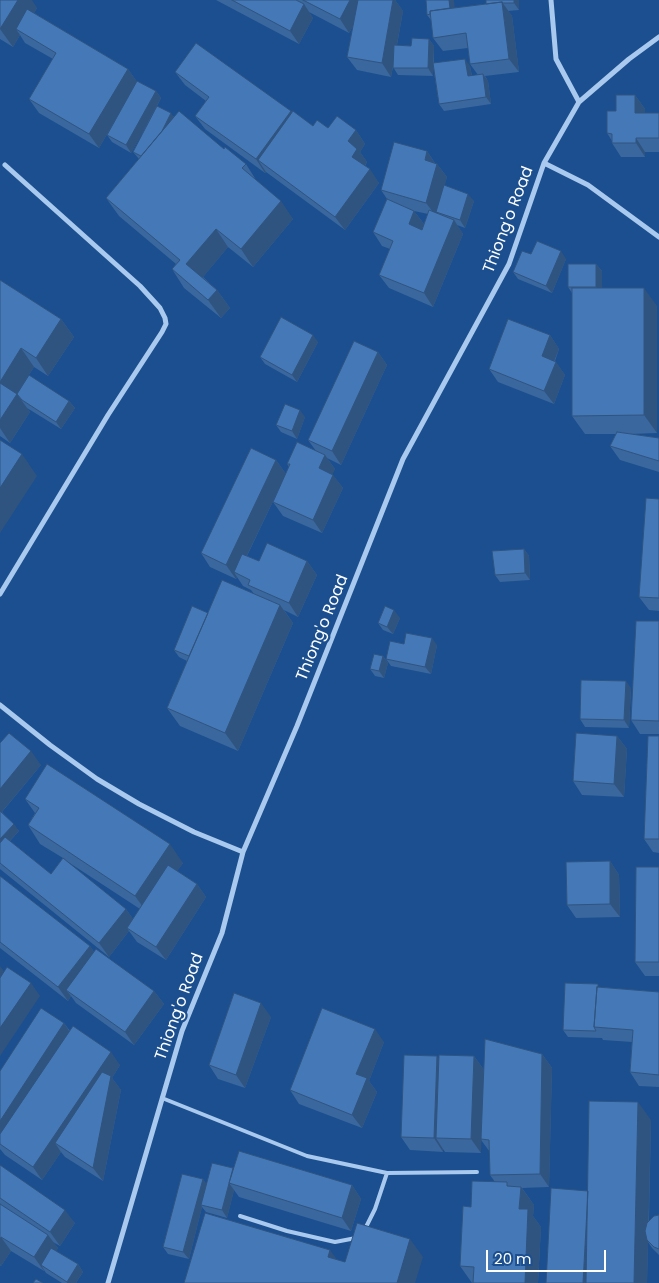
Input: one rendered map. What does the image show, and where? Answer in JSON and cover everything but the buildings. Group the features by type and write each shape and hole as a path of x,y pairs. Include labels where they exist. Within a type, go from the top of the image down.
{"street":[{"path":"552,0 556,59 579,102"},
{"name":"Thiong'o Road","path":"108,1283 182,1031 222,933 243,852 304,708 403,459 509,264 544,164 579,102 629,59 659,37"},
{"path":"544,164 588,185 659,238"},
{"path":"0,594 108,415 166,324 160,308 140,286 5,165"},
{"path":"0,705 50,746 98,779 140,804 194,832 243,852"}],"lane":[{"path":"162,1098 307,1156 387,1173 477,1172"},
{"path":"240,1216 287,1231 335,1242 362,1236 375,1209 387,1173"}]}
